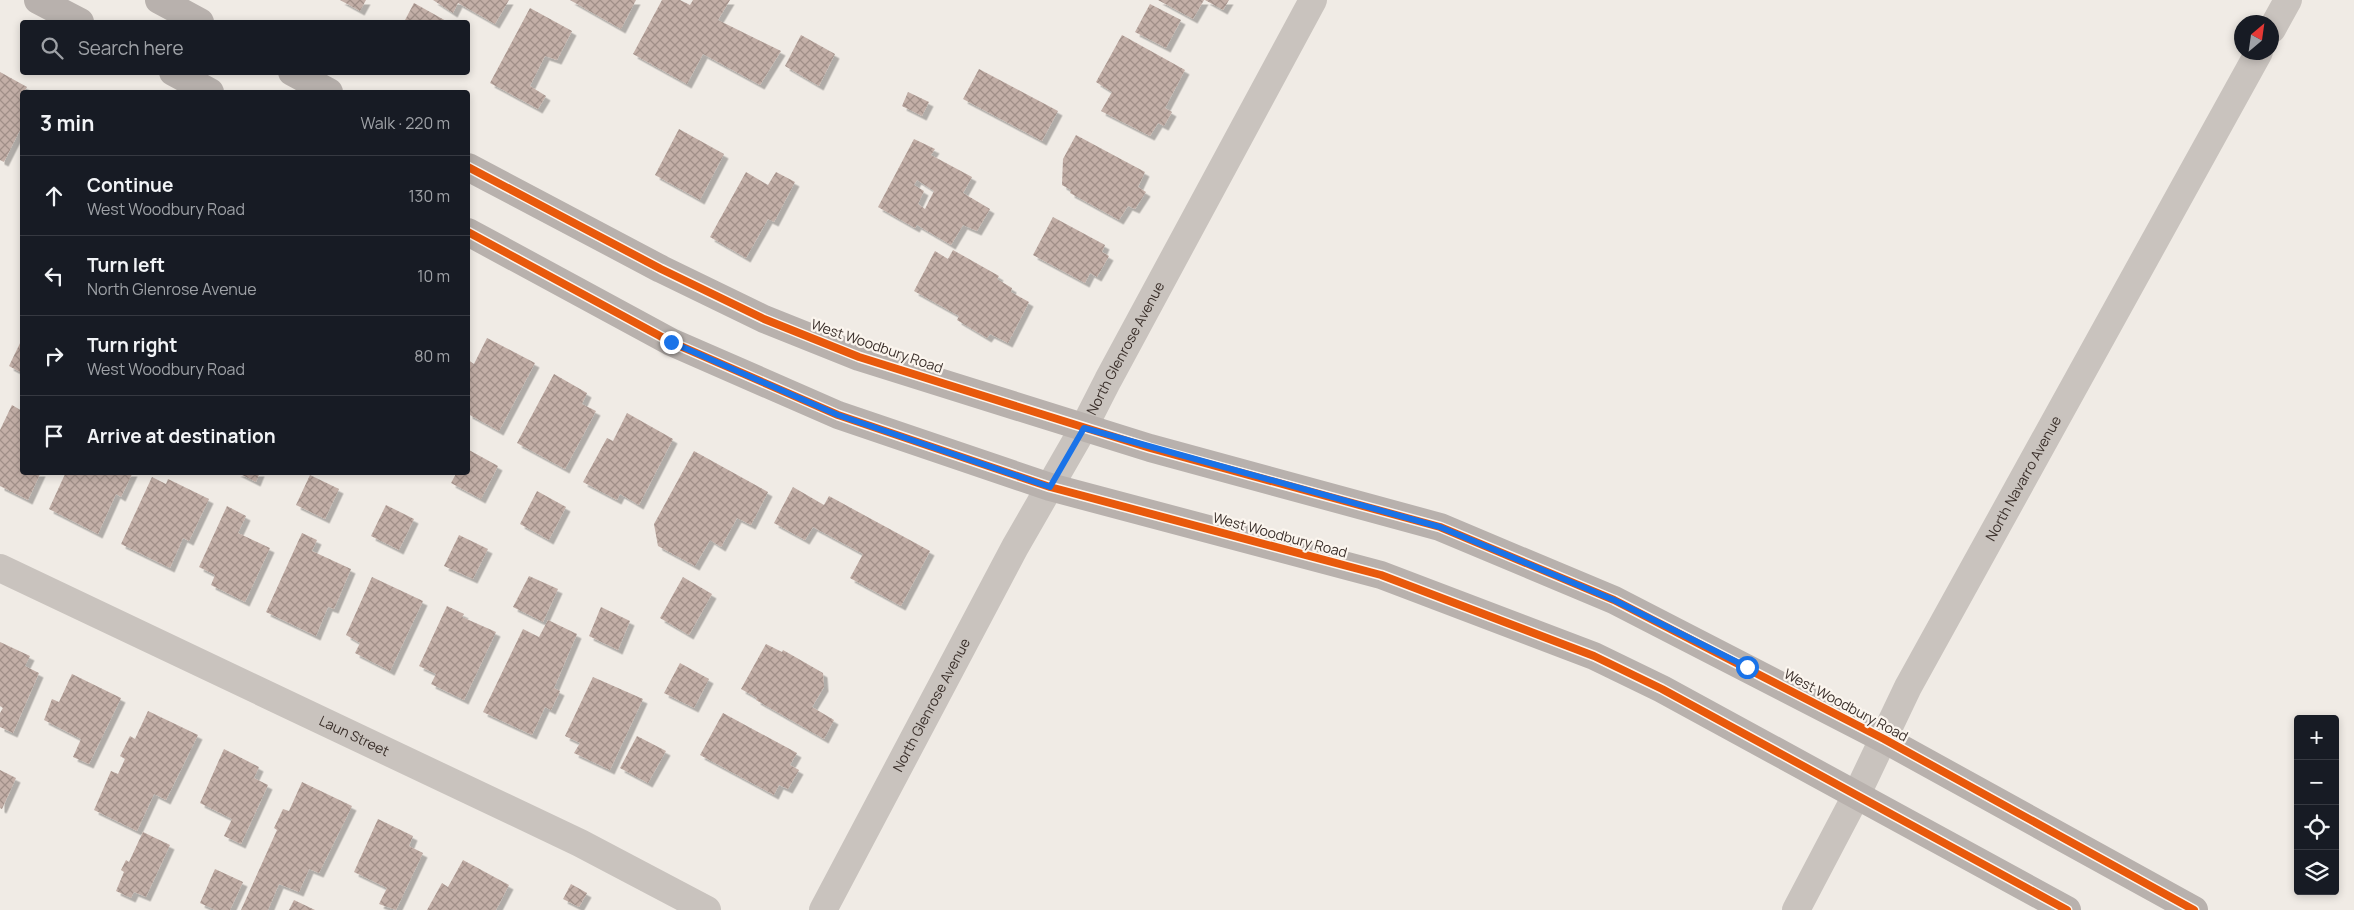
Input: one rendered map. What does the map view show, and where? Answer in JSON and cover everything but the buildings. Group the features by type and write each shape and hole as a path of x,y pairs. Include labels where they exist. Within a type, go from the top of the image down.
{"main road":[{"path":"38,0 76,20"},
{"path":"159,0 196,20"},
{"path":"178,75 206,90"},
{"path":"298,75 325,90"},
{"name":"West Woodbury Road","path":"470,168 661,270 764,319 859,357 1084,428 1440,527 1614,600 1884,739 2194,910"},
{"name":"West Woodbury Road","path":"470,233 671,342 838,415 1050,487 1390,578 1594,656 1662,689 2067,910"}],"street":[{"name":"North Glenrose Avenue","path":"823,910 1010,556 1084,428 1313,0"},
{"path":"2279,16 2288,0"},
{"name":"North Navarro Avenue","path":"1796,910 1857,794 1908,687 2255,60"},
{"name":"Laun Street","path":"0,568 580,843 707,910"}],"cycle path":[{"path":"470,168 661,269 764,319 859,357 1150,448 1440,527 1614,600 1884,739 2194,910"},
{"path":"470,233 671,342 838,415 1050,487 1381,575 1594,656 1662,689 2067,910"}],"route":[{"path":"671,342 838,415 1050,487 1084,428 1136,442 1150,448 1440,527 1614,600 1747,667"}]}
